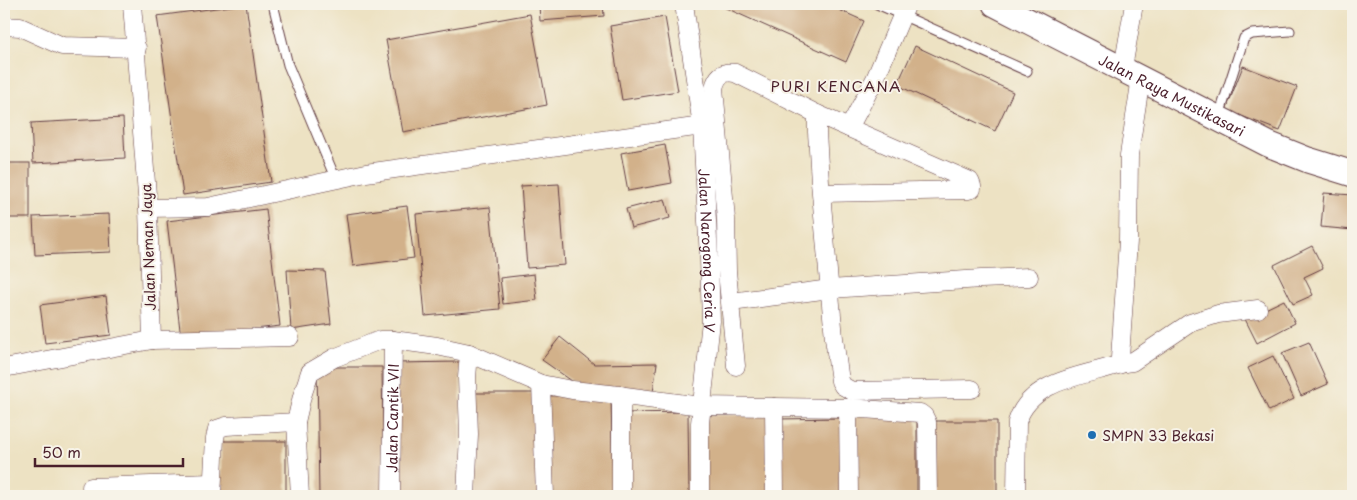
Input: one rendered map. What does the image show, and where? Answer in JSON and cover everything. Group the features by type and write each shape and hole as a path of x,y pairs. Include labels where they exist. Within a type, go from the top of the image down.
{"main road":[{"name":"Jalan Raya Mustikasari","path":"995,4 1218,119 1288,152 1353,174"}],"street":[{"name":"Jalan Neman Jaya","path":"132,4 137,48 148,208 152,340"},
{"name":"Jalan Narogong Ceria V","path":"684,4 702,126 711,321 701,406 700,496"},
{"path":"1124,363 1120,358 1128,242 1128,155 1134,4"},
{"path":"849,128 874,79 905,10"},
{"path":"4,26 20,27 62,46 137,48"},
{"path":"736,366 727,271 726,219 714,88 715,82 724,72 735,73 817,114 970,181 972,184 972,189 968,190 822,193"},
{"path":"817,114 838,376 843,386 852,391 972,389"},
{"path":"148,208 208,207 366,173 702,126"},
{"path":"731,302 830,289 1029,277"},
{"path":"1016,496 1017,422 1019,416 1031,400 1049,386 1132,362 1190,323 1218,314 1258,310"},
{"path":"4,368 152,340 290,337"},
{"path":"300,496 296,422 310,372 334,358 380,340 437,346 469,353 541,384 572,390 701,406 848,408 920,413 927,422 928,496"},
{"name":"Jalan Cantik VII","path":"391,496 393,340"},
{"path":"466,496 469,434 467,378 469,353"},
{"path":"541,384 545,496"},
{"path":"620,496 621,395"},
{"path":"774,407 775,496"},
{"path":"848,408 849,496"},
{"path":"91,486 212,490 214,438 217,429 226,426 296,422"}],"lane":[{"path":"273,4 288,65 336,180"},
{"path":"877,4 905,10 1027,71"},
{"path":"1218,119 1244,38 1252,34 1290,31"}],"building":[{"path":"246,4 271,182 183,195 157,16"},
{"path":"539,4 603,4 604,16 540,21"},
{"path":"717,4 826,4 864,21 846,62"},
{"path":"530,14 547,105 403,132 386,40"},
{"path":"665,17 678,91 622,100 610,26"},
{"path":"915,46 1013,92 995,131 897,85"},
{"path":"1243,66 1297,87 1280,131 1226,110"},
{"path":"123,118 125,158 33,163 31,123"},
{"path":"665,145 672,183 628,191 621,153"},
{"path":"4,163 30,163 30,218 4,218"},
{"path":"559,184 565,265 527,268 521,186"},
{"path":"1324,193 1353,195 1353,230 1321,227"},
{"path":"665,199 670,218 631,228 626,209"},
{"path":"407,206 414,258 353,266 346,214"},
{"path":"490,207 500,309 425,316 416,214"},
{"path":"266,209 280,326 181,338 167,221"},
{"path":"109,214 111,252 35,255 33,217"},
{"path":"1312,246 1323,268 1304,277 1313,295 1293,304 1274,265"},
{"path":"287,270 325,271 331,324 291,330"},
{"path":"534,274 537,300 503,304 500,278"},
{"path":"106,296 111,335 45,343 40,305"},
{"path":"1284,300 1295,323 1257,343 1245,319"},
{"path":"560,337 594,364 657,363 653,392 582,388 542,360"},
{"path":"1309,342 1328,384 1301,396 1282,353"},
{"path":"1273,356 1294,399 1269,411 1248,368"},
{"path":"460,362 462,496 397,496 395,363"},
{"path":"317,367 382,367 384,496 319,496"},
{"path":"473,393 538,393 539,496 474,496"},
{"path":"611,395 613,496 548,496 546,396"},
{"path":"688,412 689,496 624,496 623,413"},
{"path":"703,415 768,415 769,496 704,496"},
{"path":"917,415 917,496 853,496 852,416"},
{"path":"842,418 843,496 778,496 777,419"},
{"path":"932,421 997,421 997,496 933,496"},
{"path":"221,441 286,441 286,496 221,496"},
{"path":"199,490 199,496 64,496 64,491"}],"place":[{"name":"SMPN 33 Bekasi","path":"1092,435"}],"district":[{"name":"PURI KENCANA","path":"836,85"}]}
